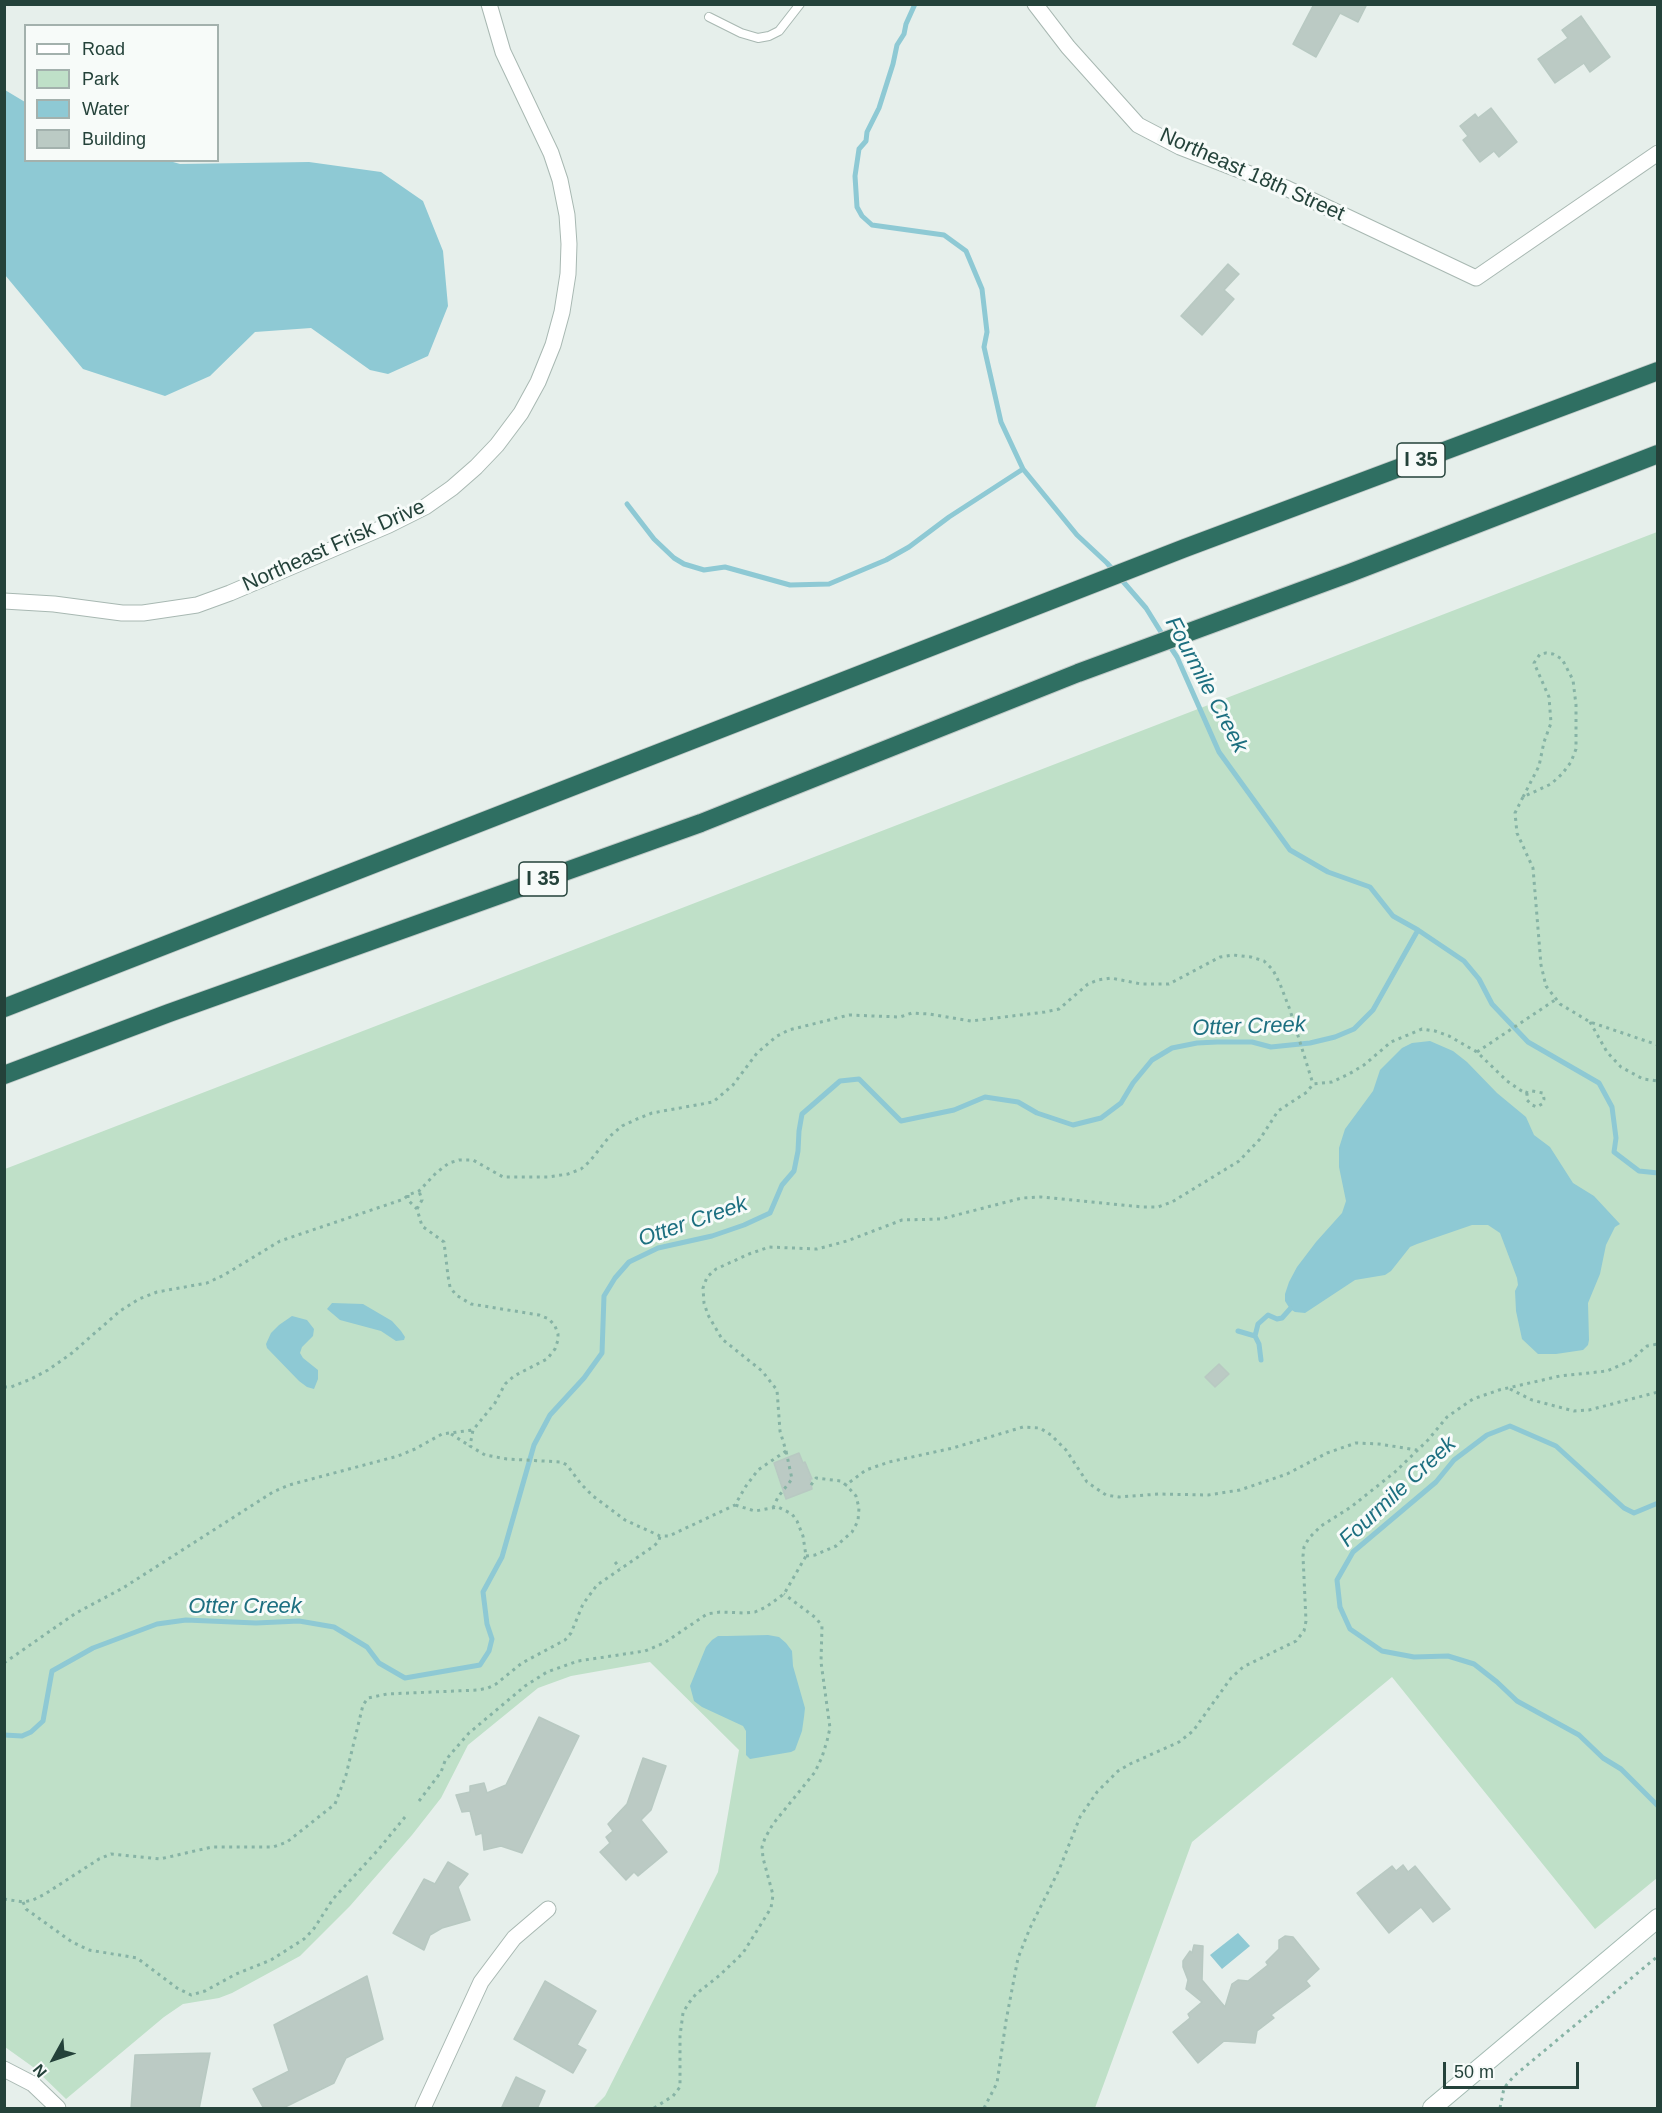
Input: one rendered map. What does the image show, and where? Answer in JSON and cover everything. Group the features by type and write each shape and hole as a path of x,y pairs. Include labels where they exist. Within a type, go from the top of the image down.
{"highway":[{"name":"I 35","path":"4,1008 1185,548 1658,371"},
{"name":"I 35","path":"4,1075 169,1013 701,823 1078,673 1411,550 1658,454"}],"main road":[{"path":"1432,2109 1653,1922"}],"street":[{"name":"Northeast Frisk Drive","path":"4,601 54,604 122,614 197,605 389,525 424,507 452,488 497,445 520,413 538,382 553,345 567,284 569,244 560,180 551,153 503,52 489,4"},
{"name":"Northeast 18th Street","path":"1035,4 1068,47 1138,125 1180,147 1286,188 1476,279 1658,153"},
{"path":"423,2109 481,1982 514,1938 548,1909"},
{"path":"4,2069 33,2084 58,2109"}],"lane":[{"path":"709,17 741,33 758,38 779,31 800,4"}],"path":[{"path":"1523,797 1551,784 1571,762 1576,749 1576,705 1573,680 1562,659 1546,652 1540,654 1534,663 1549,697 1551,723 1544,741 1539,766 1523,797 1515,813 1515,822 1533,868 1541,965 1546,986 1555,1000 1590,1022 1658,1045"},
{"path":"4,1387 11,1387 48,1370 72,1353 120,1311 139,1299 157,1292 207,1283 280,1241 404,1199 419,1191 449,1163 459,1160 473,1161 503,1177 548,1177 581,1169 609,1137 622,1126 652,1113 713,1102 724,1094 757,1053 777,1036 789,1030 849,1015 900,1017 912,1013 971,1022 1045,1012 1059,1009 1088,984 1098,980 1111,978 1141,984 1169,984 1207,963 1233,955 1264,961 1273,970 1285,995 1313,1084"},
{"path":"1477,1052 1555,1000"},
{"path":"1590,1022 1606,1052 1622,1067 1643,1079 1658,1081"},
{"path":"773,1508 792,1479 780,1431 777,1390 762,1371 722,1340 708,1315 703,1288 707,1277 716,1269 769,1247 817,1249 847,1241 902,1220 941,1219 1022,1198 1041,1197 1158,1207 1172,1202 1239,1161 1260,1139 1278,1111 1307,1092 1313,1084 1332,1082 1349,1074 1364,1065 1391,1042 1422,1029 1435,1030 1477,1052 1520,1090 1527,1094 1527,1100 1532,1105 1537,1107 1542,1104 1543,1093 1532,1091 1528,1093 1520,1090"},
{"path":"417,1209 422,1200 419,1191"},
{"path":"408,1195 408,1200 417,1209 422,1226 444,1242 450,1287 463,1300 496,1309 539,1315 549,1319 558,1334 555,1349 548,1359 514,1376 505,1384 495,1403 473,1430 470,1446"},
{"path":"984,2109 999,2076 1006,2021 1018,1958 1080,1817 1107,1781 1118,1771 1166,1749 1186,1736 1204,1717 1231,1678 1243,1667 1296,1641 1304,1631 1306,1621 1303,1556 1304,1547 1309,1538 1322,1526 1382,1484 1459,1407 1489,1393 1560,1376 1607,1371 1630,1361 1647,1346 1658,1344"},
{"path":"1510,1389 1532,1400 1574,1411 1589,1410 1658,1392"},
{"path":"846,1485 866,1470 889,1462 953,1448 1023,1427 1040,1428 1051,1435 1066,1450 1087,1482 1106,1495 1119,1497 1160,1494 1208,1495 1240,1490 1287,1474 1327,1453 1356,1443 1417,1450"},
{"path":"4,1663 76,1613 123,1588 273,1492 289,1485 398,1456 442,1434 473,1430"},
{"path":"449,1433 485,1455 567,1465 582,1484 609,1508 625,1520 660,1536 669,1536 735,1505 758,1470 786,1451"},
{"path":"806,1556 836,1546 852,1532 858,1521 859,1508 856,1496 841,1481 816,1478 811,1485"},
{"path":"419,1801 441,1772 454,1749 469,1733 525,1686 547,1672 578,1661 645,1651 664,1643 707,1614 755,1612 784,1594 806,1556 803,1536 797,1521 786,1509 773,1508 755,1511 735,1505"},
{"path":"4,1899 23,1902 45,1894 99,1858 111,1854 160,1859 212,1846 273,1847 287,1842 335,1804 346,1775 363,1705 368,1698 387,1694 488,1688 534,1655 557,1646 565,1640 591,1591 654,1546 660,1536"},
{"path":"615,1562 621,1568"},
{"path":"654,2109 673,2096 680,2087 680,2036 683,2013 688,2004 696,1994 743,1953 766,1919 773,1895 763,1858 762,1847 765,1838 772,1824 815,1772 827,1741 830,1728 821,1662 822,1626 816,1618 784,1594"},
{"path":"23,1902 26,1909 72,1942 89,1950 137,1958 177,1988 191,1995 271,1960 304,1939 333,1899 378,1850 405,1816"},
{"path":"1500,2109 1504,2088 1514,2076 1658,1956"}],"green space":[{"path":"1657,532 1657,1878 1595,1929 1392,1677 1192,1842 1095,2108 593,2108 605,2096 718,1872 739,1750 650,1662 571,1676 538,1688 468,1745 441,1798 412,1835 350,1906 300,1956 232,1993 219,1998 183,2004 164,2017 66,2099 33,2067 5,2047 5,1169"}],"water":[{"path":"5,90 24,101 24,162 173,162 180,164 309,162 381,172 423,201 443,251 448,306 428,356 388,374 370,370 311,328 255,332 210,376 165,396 83,369 5,275"},
{"path":"1430,1041 1453,1051 1467,1062 1497,1093 1526,1117 1534,1135 1550,1147 1573,1183 1594,1196 1620,1224 1615,1227 1606,1245 1600,1274 1588,1303 1589,1340 1583,1350 1538,1354 1522,1339 1516,1311 1517,1278 1500,1233 1488,1225 1472,1225 1410,1247 1391,1271 1385,1275 1355,1280 1305,1313 1290,1309 1285,1301 1289,1282 1297,1267 1342,1213 1346,1201 1339,1167 1339,1148 1345,1129 1373,1091 1380,1070 1402,1048 1412,1043"},
{"path":"332,1303 363,1304 392,1321 405,1337 404,1340 396,1341 381,1331 340,1320 327,1309"},
{"path":"292,1316 307,1320 314,1329 313,1336 302,1347 300,1353 318,1370 318,1379 314,1389 299,1381 267,1348 266,1344 271,1333"},
{"path":"768,1635 779,1637 792,1651 793,1666 805,1708 802,1731 795,1750 750,1759 746,1755 746,1731 743,1726 694,1701 690,1686 706,1647 718,1636"},
{"path":"1238,1933 1250,1946 1222,1969 1210,1955"}],"building":[{"path":"1314,4 1367,4 1358,22 1340,13 1316,57 1293,44"},
{"path":"1581,16 1610,57 1590,72 1584,63 1555,83 1538,59 1568,38 1562,30"},
{"path":"1491,108 1517,142 1499,157 1494,151 1480,162 1463,140 1468,136 1460,126 1475,114 1478,118"},
{"path":"1228,264 1239,274 1224,290 1234,299 1202,335 1181,316"},
{"path":"1219,1364 1229,1374 1215,1387 1205,1377"},
{"path":"799,1453 812,1479 810,1479 812,1489 786,1499 774,1463"},
{"path":"539,1717 579,1736 522,1853 501,1846 484,1850 482,1833 476,1835 470,1811 462,1812 456,1795 470,1792 470,1786 484,1783 487,1793 506,1785"},
{"path":"643,1758 666,1766 651,1810 641,1820 667,1852 638,1876 634,1872 626,1880 600,1852 610,1843 606,1837 613,1831 608,1824 627,1804"},
{"path":"448,1862 468,1874 458,1887 470,1920 442,1928 430,1935 424,1950 393,1933 424,1879 435,1884"},
{"path":"1403,1865 1408,1872 1415,1866 1450,1909 1433,1922 1421,1907 1389,1933 1357,1893 1392,1866 1396,1871"},
{"path":"1285,1936 1293,1937 1319,1969 1306,1981 1310,1986 1271,2015 1274,2018 1257,2031 1255,2043 1224,2041 1198,2063 1173,2032 1190,2018 1188,2014 1202,2002 1186,1989 1188,1980 1183,1961 1190,1951 1192,1953 1194,1945 1203,1946 1202,1980 1225,2007 1232,1984 1238,1980 1248,1981 1268,1965 1266,1962 1279,1949 1279,1940"},
{"path":"367,1976 383,2039 346,2058 334,2083 281,2109 264,2109 253,2089 289,2071 274,2025"},
{"path":"545,1981 596,2011 577,2045 586,2050 573,2073 514,2039"},
{"path":"210,2053 199,2109 131,2109 135,2055"},
{"path":"516,2077 545,2091 537,2109 501,2109"}],"waterway":[{"name":"Fourmile Creek","path":"915,4 904,34 897,45 879,108 867,132 866,141 859,149 855,176 857,207 862,216 872,225 944,235 966,251 982,289 987,332 984,347 1001,422 1023,469 1077,535 1107,563 1146,608 1164,637"},
{"path":"627,504 654,539 684,564 704,570 725,567 790,585 829,584 886,560 909,547 949,517 1023,469"},
{"name":"Fourmile Creek","path":"1169,645 1177,657 1219,752 1290,850 1328,872 1370,887 1393,916 1464,961 1479,979 1492,1004 1528,1042 1599,1083 1612,1107 1616,1138 1614,1152 1639,1171 1658,1173"},
{"name":"Otter Creek","path":"4,1735 22,1736 31,1732 43,1721 52,1671 93,1648 157,1624 186,1620 256,1623 299,1621 334,1627 367,1647 379,1663 405,1678 480,1665 489,1651 492,1639 487,1624 483,1592 502,1557 534,1445 550,1415 584,1378 602,1353 604,1296 615,1278 629,1262 658,1248 712,1236 770,1213 782,1185 794,1171 802,1114 840,1081 859,1079 901,1121 954,1110 985,1097 1018,1102 1037,1113 1073,1125 1101,1118 1121,1103 1133,1083 1152,1060 1172,1048 1217,1042 1252,1042 1271,1047 1310,1043 1335,1037 1354,1029 1373,1010 1418,930"},
{"path":"1261,1360 1259,1344 1255,1336 1258,1324 1268,1315 1277,1319 1282,1318 1290,1309"},
{"path":"1238,1331 1255,1336"},
{"name":"Fourmile Creek","path":"1658,1503 1634,1513 1624,1508 1556,1446 1510,1426 1487,1435 1454,1460 1436,1482 1353,1552 1337,1580 1340,1607 1350,1629 1382,1651 1414,1657 1448,1656 1474,1664 1517,1701 1579,1735 1603,1758 1621,1769 1658,1806"}]}
